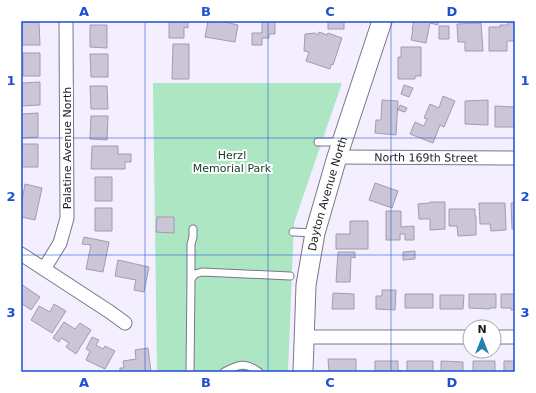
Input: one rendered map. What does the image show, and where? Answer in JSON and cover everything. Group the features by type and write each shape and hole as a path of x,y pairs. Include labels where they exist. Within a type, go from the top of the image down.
{"street":[{"name":"Palatine Avenue North","path":"44,269 60,243 68,218 66,21"},
{"name":"Dayton Avenue North","path":"303,372 306,285 315,233 340,149 382,21"},
{"name":"North 169th Street","path":"340,149 515,158"},
{"path":"21,254 125,323"},
{"path":"304,337 462,337"},
{"path":"502,337 515,337"}],"lane":[{"path":"318,142 340,149"},
{"path":"190,372 191,244 193,229"},
{"path":"293,232 315,233"},
{"path":"191,279 195,274 202,272 290,276"},
{"path":"224,372 231,368 243,365 251,367 259,372"}],"green space":[{"name":"Herzl Memorial Park","path":"153,83 342,83 294,223 288,372 157,372"}],"building":[{"path":"169,21 188,21 188,28 184,27 184,38 169,38"},
{"path":"208,21 225,21 238,25 235,42 205,37"},
{"path":"262,21 275,21 275,34 269,34 269,38 262,38 262,45 252,45 252,33 262,33"},
{"path":"328,21 344,21 344,29 328,29"},
{"path":"414,21 438,21 438,25 430,23 426,43 411,40"},
{"path":"508,21 515,21 515,41 507,41 507,51 489,51 489,27 508,25"},
{"path":"22,22 39,22 40,45 22,45"},
{"path":"481,23 483,51 465,51 465,42 458,42 457,24"},
{"path":"90,25 107,25 107,48 90,47"},
{"path":"439,26 449,26 449,39 439,39"},
{"path":"319,32 327,35 328,33 342,38 333,65 331,64 330,69 306,61 309,52 304,51 305,34 315,33 318,35"},
{"path":"173,44 189,44 189,79 172,79"},
{"path":"401,47 421,47 421,76 415,76 415,79 398,79 398,57 401,57"},
{"path":"23,53 40,53 40,76 23,76"},
{"path":"90,54 108,54 108,77 91,77"},
{"path":"40,82 40,105 22,106 22,83"},
{"path":"404,85 413,88 409,97 401,94"},
{"path":"90,86 107,86 108,109 91,109"},
{"path":"443,96 455,101 444,127 440,125 433,143 410,134 415,122 424,126 427,119 424,118 430,104 439,108"},
{"path":"382,100 398,101 396,135 375,133 376,120 381,120"},
{"path":"488,100 488,125 465,124 465,101"},
{"path":"400,105 407,108 405,112 398,110"},
{"path":"495,106 515,107 515,127 495,127"},
{"path":"38,113 38,137 21,138 21,114"},
{"path":"91,116 108,116 107,140 90,139"},
{"path":"21,144 38,144 38,167 21,167"},
{"path":"92,146 118,146 118,154 131,154 131,162 125,162 125,169 91,169"},
{"path":"95,177 112,177 112,201 95,201"},
{"path":"375,183 398,191 392,208 369,200"},
{"path":"25,184 42,188 35,220 21,217 21,206"},
{"path":"445,202 445,229 430,230 430,219 419,219 418,204"},
{"path":"479,203 505,203 506,230 491,231 490,224 480,224"},
{"path":"511,203 515,203 515,229 512,229"},
{"path":"95,208 112,208 112,231 95,231"},
{"path":"449,209 475,209 476,235 458,236 457,226 449,226"},
{"path":"386,211 401,211 401,227 414,226 414,240 405,240 405,234 400,234 400,240 386,240"},
{"path":"157,217 174,217 174,233 156,232"},
{"path":"350,221 368,221 368,249 336,249 336,234 350,234"},
{"path":"84,237 109,242 103,272 86,269 91,245 82,244"},
{"path":"415,251 415,259 403,260 403,252"},
{"path":"338,252 355,252 355,258 351,257 350,282 336,282"},
{"path":"118,260 149,267 144,292 134,290 136,280 115,276"},
{"path":"21,284 40,297 31,310 21,303"},
{"path":"382,290 396,290 395,310 376,309 376,296 382,296"},
{"path":"333,293 354,294 354,309 332,309"},
{"path":"405,294 433,294 433,308 405,308"},
{"path":"469,294 496,294 496,308 469,308"},
{"path":"501,294 515,294 515,310 511,310 511,308 501,308"},
{"path":"440,295 464,295 463,309 440,309"},
{"path":"54,304 66,311 52,333 31,320 39,306 50,312"},
{"path":"64,322 75,329 80,323 91,330 76,354 66,347 69,343 61,338 59,342 53,338"},
{"path":"92,337 99,340 96,345 103,349 105,346 115,351 105,369 86,360 90,351 86,349"},
{"path":"148,348 151,372 120,372 120,368 124,368 123,361 136,359 135,350"},
{"path":"328,359 356,359 356,372 329,372"},
{"path":"375,361 398,361 398,370 402,372 375,372"},
{"path":"407,361 433,361 433,372 407,372"},
{"path":"441,361 463,362 463,372 441,372"},
{"path":"473,361 495,361 495,372 473,372"},
{"path":"504,361 515,361 515,372 504,372"}]}
